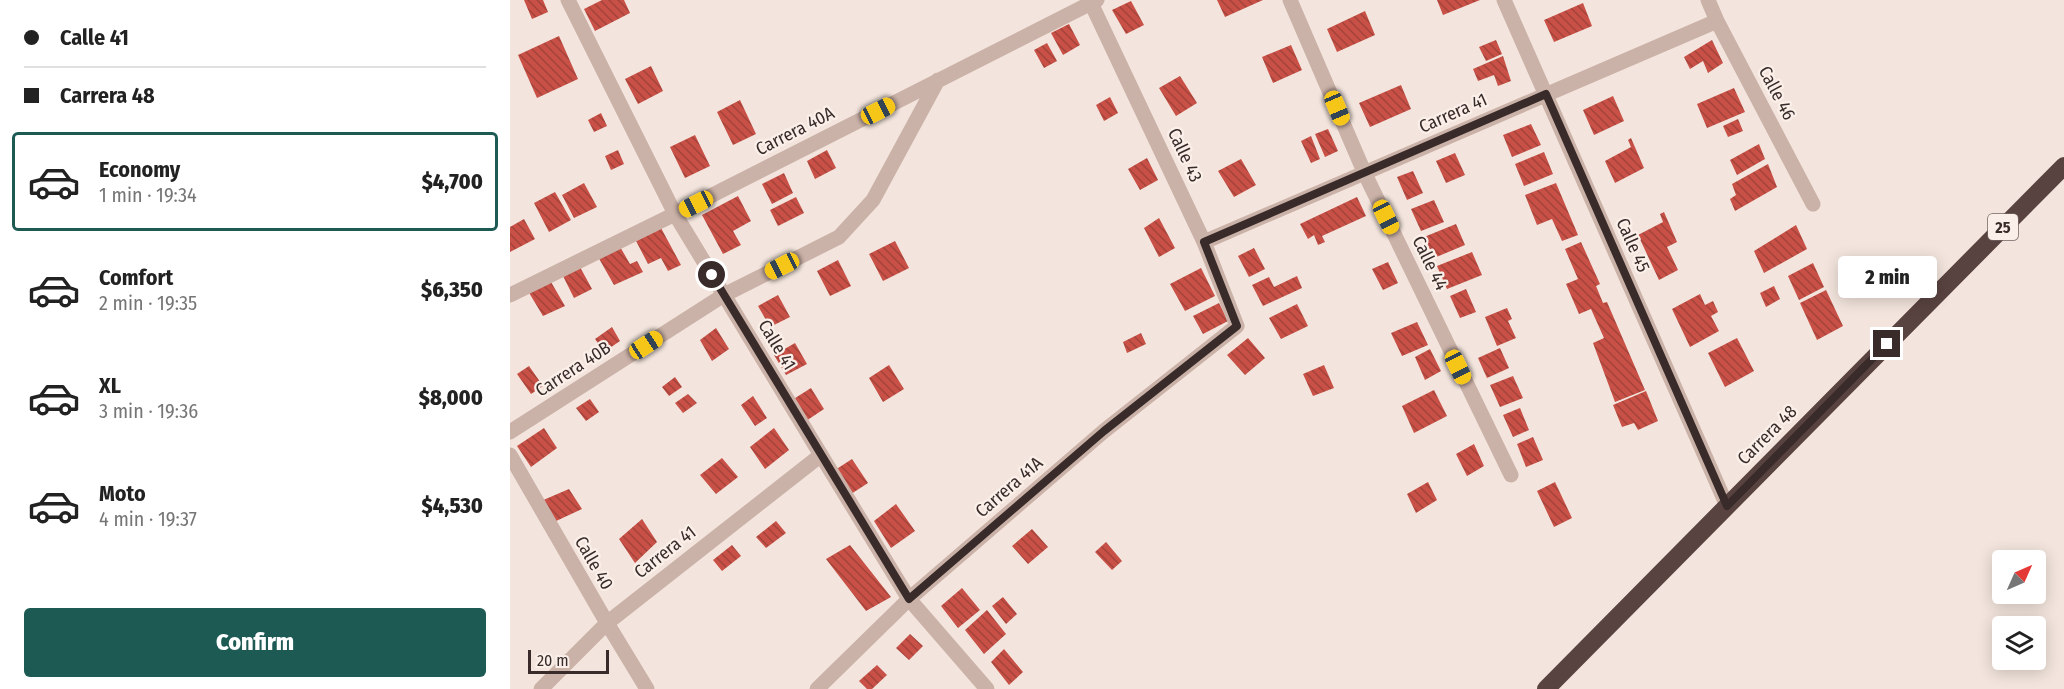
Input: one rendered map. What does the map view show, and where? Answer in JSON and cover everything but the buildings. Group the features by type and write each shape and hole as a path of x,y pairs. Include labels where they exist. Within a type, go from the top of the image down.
{"highway":[{"name":"Carrera 48","path":"1546,689 2064,166"}],"street":[{"name":"Calle 41","path":"568,0 675,214 821,455 909,599 987,689"},
{"name":"Calle 44","path":"1290,0 1365,174 1510,475"},
{"name":"Calle 45","path":"1504,0 1727,506"},
{"name":"Calle 46","path":"1708,0 1813,204"},
{"name":"Carrera 40A","path":"510,295 1094,2"},
{"name":"Calle 43","path":"1094,2 1204,242 1237,326"},
{"name":"Carrera 41","path":"1204,242 1717,21"},
{"name":"Carrera 40B","path":"510,432 724,295 839,237 873,200 938,80"},
{"name":"Carrera 41A","path":"817,689 909,599 1104,431 1237,326"},
{"name":"Calle 40","path":"510,455 647,689"},
{"name":"Carrera 41","path":"542,689 607,623 821,455"}],"route":[{"path":"712,275 909,599 1104,431 1237,326 1204,242 1546,94 1727,506 1887,344"}]}
